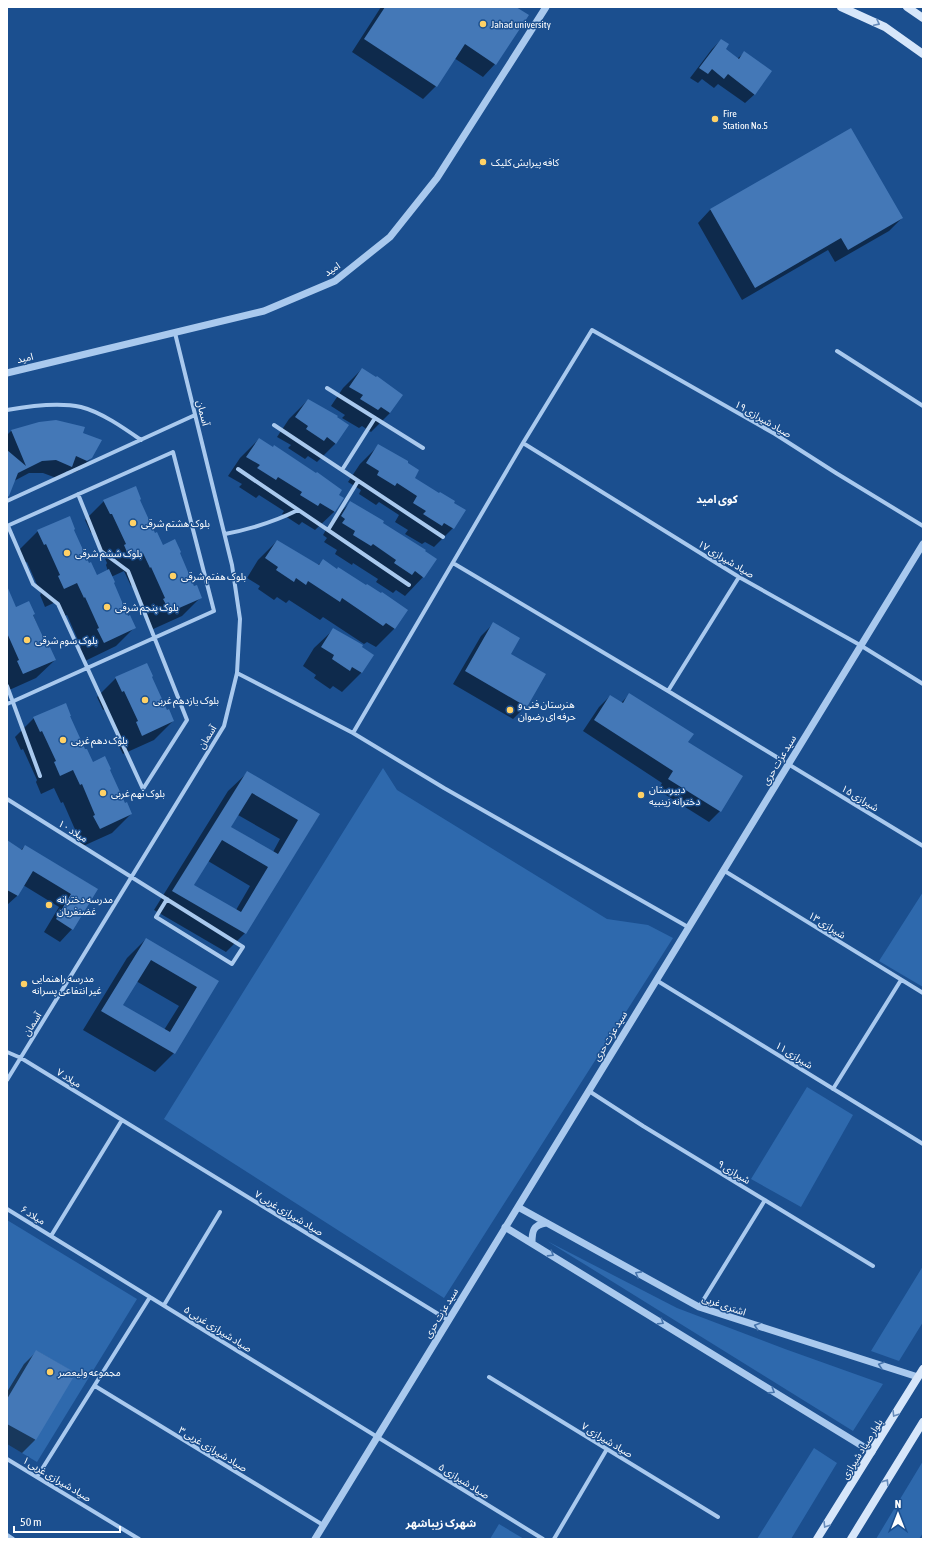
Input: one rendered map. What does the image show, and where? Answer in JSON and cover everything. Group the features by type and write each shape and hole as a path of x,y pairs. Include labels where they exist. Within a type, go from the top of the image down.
{"main road":[{"path":"841,7 885,27 923,54"},
{"path":"907,7 923,18"},
{"name":"بلوار صیاد شیرازی","path":"817,1539 923,1369"},
{"path":"851,1539 923,1422"}],"street":[{"name":"امید","path":"7,373 264,311 335,281 390,237 437,178 546,7"},
{"name":"صیاد شیرازی ۱۹","path":"523,443 592,330 775,434 923,526"},
{"name":"آسمان","path":"7,1080 224,726 237,673 240,618 232,565 175,333"},
{"path":"837,351 923,406"},
{"path":"327,388 422,448"},
{"path":"7,410 49,404 81,407 113,421 141,440"},
{"path":"7,501 195,415"},
{"path":"342,470 375,418"},
{"path":"274,425 443,537"},
{"path":"353,732 523,443"},
{"name":"صیاد شیرازی ۱۷","path":"523,443 739,577 860,645 923,684"},
{"path":"7,704 13,702 87,668 155,638 214,611 173,452 78,494 8,526 33,584 58,604 87,668 143,790 188,720 155,638 128,571 101,551 78,494"},
{"path":"238,469 409,585"},
{"path":"328,530 358,480"},
{"path":"225,534 247,530 277,521 298,510"},
{"name":"سید عزت حری","path":"315,1539 376,1436 518,1207 588,1090 923,544"},
{"name":"شیرازی ۱۵","path":"453,563 668,691 923,846"},
{"path":"668,691 739,577"},
{"path":"237,673 353,732 449,791 688,927"},
{"path":"7,686 40,776"},
{"name":"میلاد ۱۰","path":"7,799 243,947 232,964 156,917 167,900"},
{"name":"شیرازی ۱۳","path":"723,870 923,993"},
{"name":"شیرازی ۱۱","path":"656,980 923,1144"},
{"path":"833,1089 901,980"},
{"name":"میلاد ۷","path":"7,1052 21,1058 122,1120"},
{"name":"شیرازی ۹","path":"588,1090 643,1126 873,1266"},
{"path":"50,1236 122,1120"},
{"name":"صیاد شیرازی غربی ۷","path":"122,1120 448,1320"},
{"path":"698,1307 765,1200"},
{"name":"اشتری غربی","path":"518,1207 698,1307 918,1377"},
{"name":"میلاد ۶","path":"7,1209 50,1236"},
{"path":"164,1305 220,1212"},
{"path":"532,1243 532,1234 534,1229 539,1224 547,1223"},
{"path":"505,1227 872,1452"},
{"name":"صیاد شیرازی غربی ۵","path":"50,1236 376,1436"},
{"path":"37,1477 150,1297"},
{"name":"صیاد شیرازی ۷","path":"488,1377 718,1516"},
{"name":"صیاد شیرازی غربی ۳","path":"95,1386 323,1525"},
{"name":"صیاد شیرازی ۵","path":"376,1436 543,1539"},
{"path":"554,1539 608,1449"},
{"name":"صیاد شیرازی غربی ۱","path":"7,1459 139,1539"},
{"path":"7,1535 13,1539"}],"shaded area":[{"path":"383,768 397,790 607,919 648,925 673,938 444,1298 164,1119"},
{"path":"923,892 923,987 879,961"},
{"path":"807,1087 853,1115 801,1207 751,1179"},
{"name":"مجموعه ولیعصر","path":"7,1220 137,1299 37,1462 7,1444"},
{"path":"547,1241 677,1308 883,1384 853,1431"},
{"path":"923,1266 923,1322 899,1361 871,1351"},
{"path":"814,1448 837,1463 791,1539 757,1539"},
{"path":"923,1461 923,1533 919,1539 876,1539"},
{"path":"499,1524 524,1539 490,1539"}],"building":[{"path":"385,7 516,7 529,15 496,65 465,44 437,87 364,39"},
{"path":"721,39 729,44 726,49 739,59 744,51 772,71 755,95 728,74 724,79 712,69 708,74 699,68"},
{"path":"851,128 903,218 848,250 841,238 755,288 710,209"},
{"path":"362,368 376,377 377,376 403,395 390,413 381,407 378,410 360,399 363,395 349,387"},
{"path":"308,399 338,416 337,417 349,425 336,444 327,437 324,441 306,429 308,426 295,417"},
{"path":"56,420 85,427 83,433 102,440 92,458 87,461 76,456 72,467 56,460 42,461 18,473 9,496 7,497 7,450 26,466 11,430 39,422"},
{"path":"259,438 273,447 274,445 316,473 317,472 342,490 339,495 344,498 335,512 320,503 318,506 300,495 302,492 278,477 276,480 257,468 260,465 246,457"},
{"path":"378,444 408,461 408,463 419,470 415,478 455,501 454,503 466,510 454,529 444,523 442,526 423,514 426,511 413,503 417,496 397,483 395,486 377,475 379,471 366,463"},
{"path":"136,486 141,499 140,500 155,533 157,532 163,545 175,539 194,586 197,585 202,598 170,612 163,599 165,598 151,567 150,568 143,553 130,559 124,545 126,544 112,514 110,514 103,500"},
{"path":"350,501 384,521 383,523 426,550 425,551 437,559 424,578 415,571 412,575 394,563 396,560 373,544 371,546 353,535 355,531 342,523 345,519 341,516"},
{"path":"70,516 75,529 74,530 89,563 91,562 97,575 109,569 128,616 130,615 136,628 104,643 97,629 99,628 77,583 64,589 58,576 60,575 46,544 44,545 37,530"},
{"path":"277,540 319,565 323,559 337,569 338,567 366,585 367,584 381,593 382,592 408,610 395,629 386,623 383,626 342,598 340,602 308,581 306,585 296,578 294,582 276,570 278,567 265,558"},
{"name":"بلوک سوم شرقی","path":"7,586 16,607 29,601 35,614 33,615 48,648 50,647 56,660 23,674 17,661 19,660 7,633"},
{"path":"493,622 520,638 511,654 546,674 527,707 465,671"},
{"path":"333,628 363,645 362,647 374,655 362,673 352,667 350,671 332,659 334,655 321,647"},
{"name":"بلوک یازدهم غربی","path":"147,663 167,710 169,709 174,721 142,736 136,722 138,721 124,691 122,692 115,677"},
{"path":"629,693 694,734 688,742 743,776 721,812 668,779 673,771 594,720 610,695 623,703"},
{"path":"66,703 70,716 85,749 87,749 93,762 105,756 125,803 127,802 132,814 100,829 93,816 95,815 82,784 80,785 73,770 60,776 54,762 56,761 42,731 40,732 33,717"},
{"path":"247,771 320,814 246,934 172,891","holes":["252,793 298,820 278,854 231,827","222,840 268,867 241,912 194,885"]},
{"path":"7,840 22,850 25,845 98,889 73,930 56,919 71,894 33,871 18,896 7,890"},
{"path":"146,938 219,981 175,1054 101,1011","holes":["151,960 197,987 170,1032 123,1005"]},
{"path":"36,1350 76,1373 36,1440 7,1424 7,1399"}],"place":[{"name":"Jahad university","path":"483,24"},
{"name":"Fire Station No.5","path":"715,119"},
{"name":"کافه پیرایش کلیک","path":"483,162"},
{"name":"بلوک هشتم شرقی","path":"133,523"},
{"name":"بلوک ششم شرقی","path":"67,553"},
{"name":"بلوک هفتم شرقی","path":"173,576"},
{"name":"بلوک پنجم شرقی","path":"107,607"},
{"name":"بلوک سوم شرقی","path":"27,640"},
{"name":"بلوک یازدهم غربی","path":"145,700"},
{"name":"هنرستان فنی و حرفه ای رضوان","path":"510,710"},
{"name":"بلوک دهم غربی","path":"63,740"},
{"name":"بلوک نهم غربی","path":"103,793"},
{"name":"دبیرستان دخترانه زینبیه","path":"641,795"},
{"name":"مدرسه دخترانه غضنفریان","path":"49,905"},
{"name":"مدرسه راهنمایی غیر انتفاعی پسرانه","path":"24,984"},
{"name":"مجموعه ولیعصر","path":"50,1372"}],"district":[{"name":"کوی امید","path":"717,499"},
{"name":"شهرک زیباشهر","path":"441,1523"}]}
